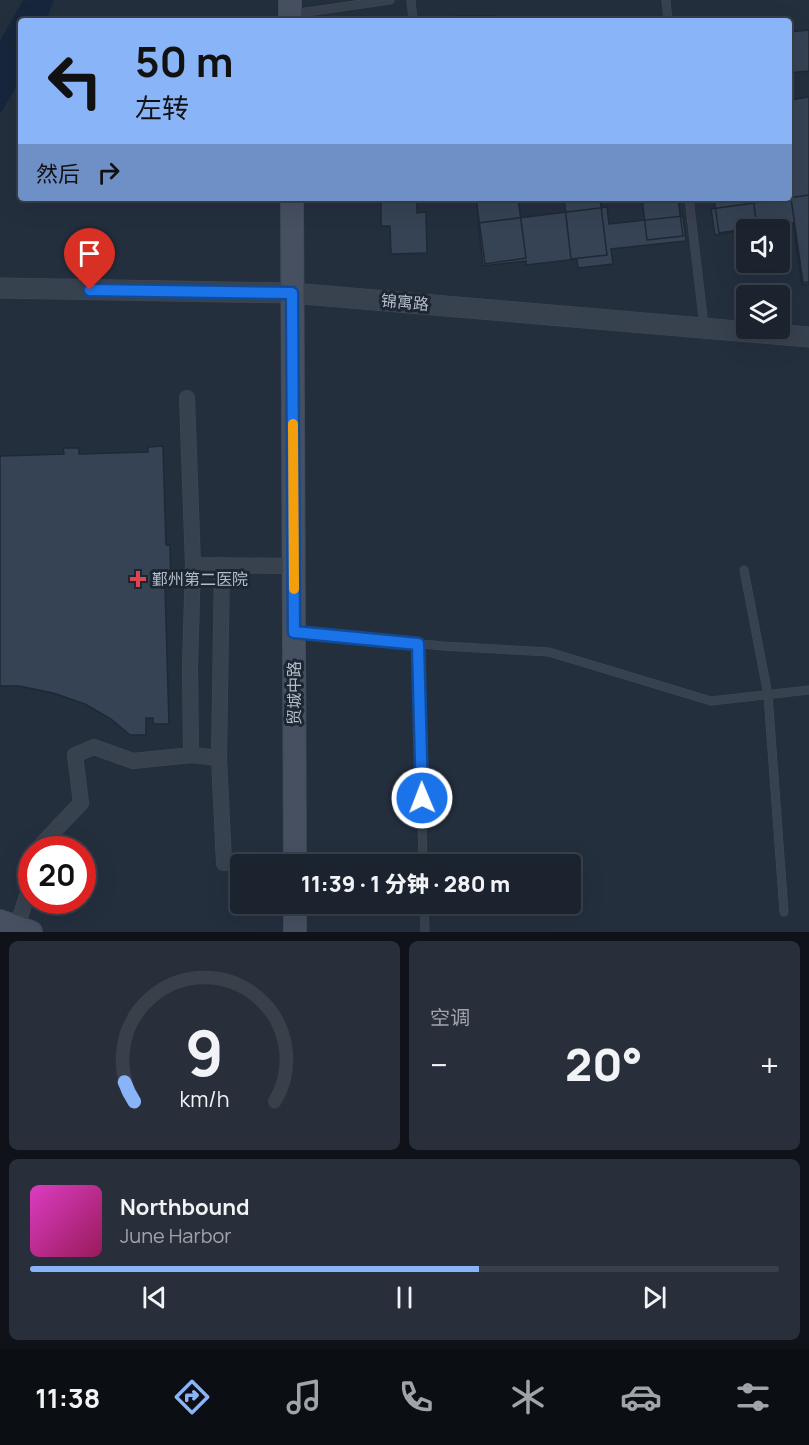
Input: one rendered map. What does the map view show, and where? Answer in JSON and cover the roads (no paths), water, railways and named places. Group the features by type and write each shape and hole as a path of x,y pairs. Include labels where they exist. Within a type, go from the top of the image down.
{"main road":[{"name":"贸城中路","path":"292,201 295,854"},
{"path":"295,914 295,932"}],"street":[{"name":"锦寓路","path":"0,288 292,293 809,337"},
{"path":"187,398 193,565 190,665 191,755"},
{"path":"193,565 293,566"},
{"path":"222,566 219,758 224,863"},
{"path":"49,836 81,802 75,755 94,747 133,761 191,755 219,758"}],"lane":[{"path":"290,12 390,0"},
{"path":"411,0 413,18"},
{"path":"666,0 668,18"},
{"path":"689,201 704,328"},
{"path":"744,570 768,694 784,912"},
{"path":"294,632 418,644 549,652 711,701 809,690"},
{"path":"418,644 423,854"},
{"path":"424,914 425,932"}],"water":[{"path":"23,0 54,0 47,18 18,18 18,84 0,114 0,41"}],"place":[{"name":"鄞州第二医院","path":"138,579"}]}
